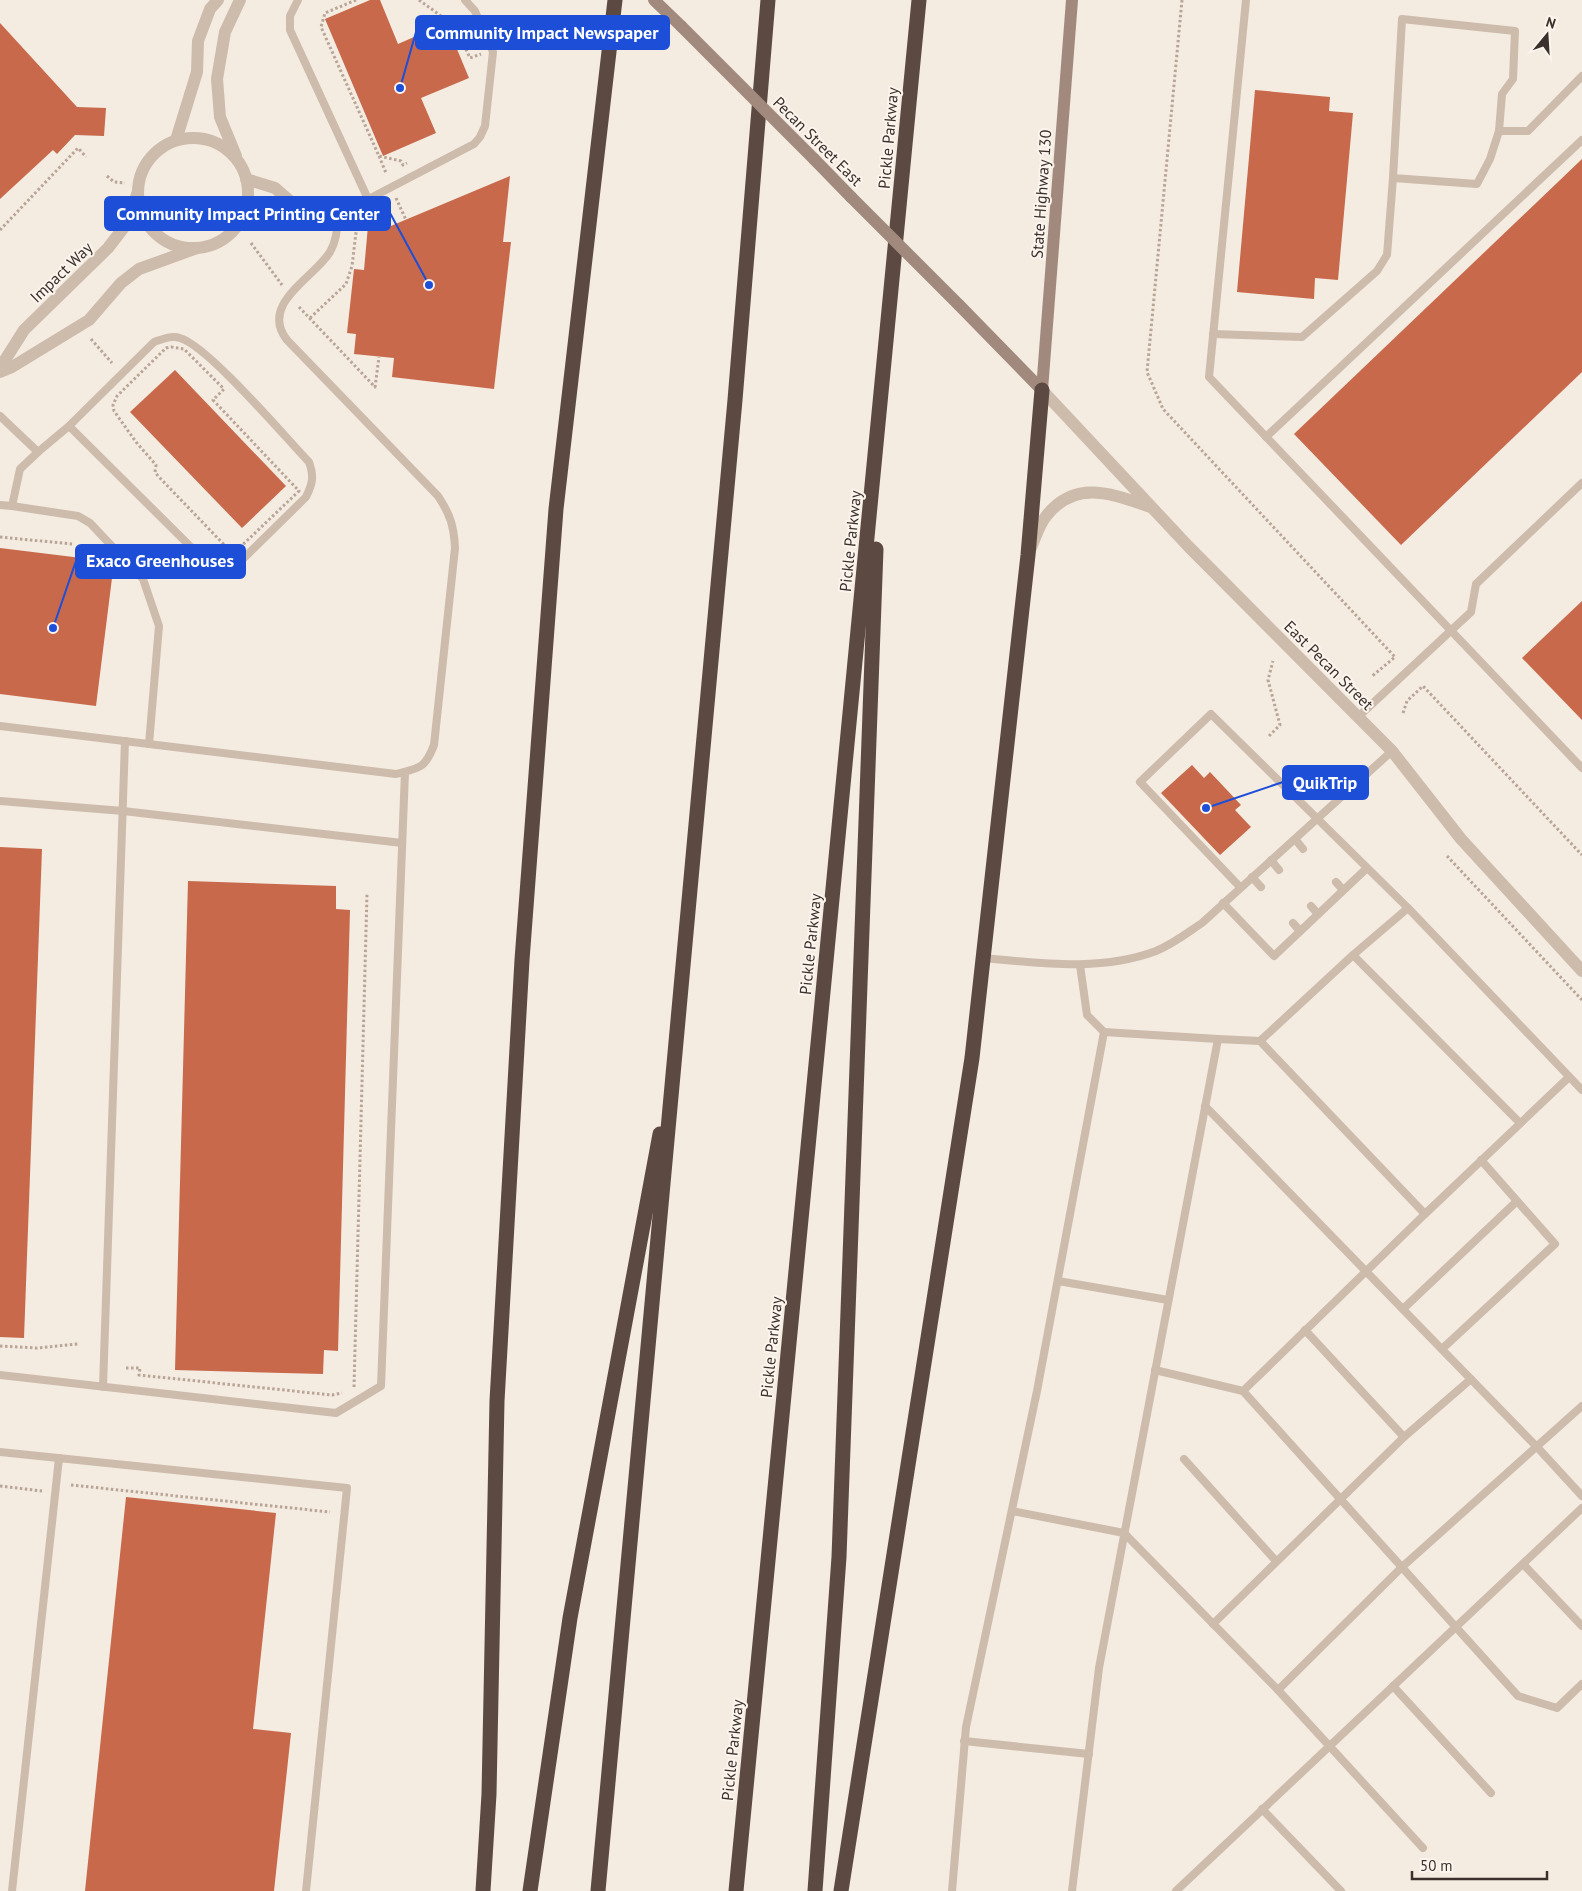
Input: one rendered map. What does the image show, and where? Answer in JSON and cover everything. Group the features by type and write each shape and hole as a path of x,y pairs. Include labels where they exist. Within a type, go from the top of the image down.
{"highway":[{"path":"482,1891 489,1794 497,1401 522,960 556,509 615,0"},
{"path":"598,1891 735,400 768,0"},
{"name":"Pickle Parkway","path":"736,1891 919,0"},
{"path":"841,1891 972,1058 1028,555 1042,390"},
{"path":"815,1891 839,1556 882,396"},
{"path":"530,1891 570,1618 677,1039"}],"main road":[{"name":"Pecan Street East","path":"654,0 1042,390"},
{"name":"State Highway 130","path":"1042,390 1072,0"}],"street":[{"path":"176,140 197,72 198,41 210,9 218,0"},
{"path":"240,0 225,32 217,79 220,117 246,179 248,200 240,222"},
{"path":"198,247 169,242 153,231 143,216 137,194 144,167 154,152 176,140 203,138 226,149 239,162"},
{"path":"246,179 275,188 290,201"},
{"name":"Impact Way","path":"0,368 24,330 108,248 128,222 137,194"},
{"path":"0,372 12,367 89,320 121,283 139,269 216,242 227,236 240,222 260,211 290,201"},
{"name":"East Pecan Street","path":"1042,390 1153,508 1392,751 1461,839 1582,971"},
{"path":"1028,555 1046,515 1065,499 1084,492 1107,492 1153,508"}],"lane":[{"path":"298,0 290,16 290,30 368,199"},
{"path":"290,201 338,215 474,144 485,126 493,52 475,11 465,0"},
{"path":"1246,0 1209,378 1582,768"},
{"path":"1213,334 1302,338 1377,271 1387,255 1402,20 1515,31 1513,80 1502,94 1499,131 1490,159 1476,184 1393,178"},
{"path":"1499,131 1528,131 1582,76"},
{"path":"1266,437 1582,140"},
{"path":"0,726 396,774 423,767 434,745 455,548 454,528 450,514 438,496 280,331 278,321 280,309 290,295 322,264 330,251 336,238 338,215"},
{"path":"12,506 20,470 69,426 154,342 167,337 178,337 202,350 310,462 314,476 312,486 306,497 241,561 219,566 207,563 69,426"},
{"path":"0,416 38,452"},
{"path":"1358,717 1471,612 1476,584 1582,483"},
{"path":"0,505 78,516 90,523 143,579 159,626 149,744"},
{"path":"1240,887 1140,782 1211,714 1408,908 1582,1090"},
{"path":"103,1387 125,741"},
{"path":"983,958 1080,965 1156,951 1182,937 1223,903 1392,751"},
{"path":"0,1375 336,1413 382,1386 405,772"},
{"path":"0,801 123,811 402,843"},
{"path":"1294,840 1304,849"},
{"path":"1271,860 1279,870"},
{"path":"1223,903 1274,956 1367,868"},
{"path":"1252,877 1261,886"},
{"path":"1336,882 1343,890"},
{"path":"1311,906 1318,914"},
{"path":"1080,965 1086,1015 1104,1032 1260,1040 1353,955 1408,908"},
{"path":"1293,923 1300,931"},
{"path":"1353,955 1520,1123"},
{"path":"952,1891 964,1741 1058,1280 1104,1032"},
{"path":"1072,1891 1099,1668 1218,1039"},
{"path":"1260,1040 1425,1214"},
{"path":"1243,1390 1569,1076"},
{"path":"1205,1106 1537,1447 1582,1496"},
{"path":"1442,1349 1555,1244 1516,1202 1481,1160"},
{"path":"1403,1309 1516,1202"},
{"path":"1058,1280 1168,1300"},
{"path":"1305,1330 1404,1437"},
{"path":"1155,1370 1243,1390 1518,1696 1557,1708 1582,1684"},
{"path":"1213,1624 1404,1437 1471,1379"},
{"path":"1278,1690 1402,1568 1582,1406"},
{"path":"0,1452 346,1488 306,1891"},
{"path":"12,1891 59,1458"},
{"path":"1184,1459 1276,1562"},
{"path":"1176,1891 1582,1508"},
{"path":"1012,1511 1124,1533 1278,1690 1422,1848"},
{"path":"1524,1564 1582,1626"},
{"path":"1393,1686 1491,1793"},
{"path":"964,1741 1089,1754"},
{"path":"1262,1809 1341,1891"}],"path":[{"path":"356,0 325,13 321,27 386,173"},
{"path":"419,0 455,26 470,58 483,53 482,62"},
{"path":"0,230 78,148 86,157"},
{"path":"379,156 401,161 403,165 412,161"},
{"path":"107,176 114,182 125,183"},
{"path":"395,195 406,220"},
{"path":"310,318 346,284 352,266 357,224"},
{"path":"251,244 282,286"},
{"path":"299,308 375,387 379,356"},
{"path":"91,339 112,363"},
{"path":"166,348 184,349 224,389 214,400 300,491 233,554 158,476 155,472 156,465 136,442 114,411 113,406 118,396 166,348"},
{"path":"0,537 72,544"},
{"path":"1269,736 1280,725 1268,680 1273,661"},
{"path":"1404,713 1407,701 1423,686 1582,855"},
{"path":"1447,856 1582,1000"},
{"path":"126,1368 140,1368 139,1375 332,1395 354,1388 368,893"},
{"path":"0,1346 37,1348 78,1344"},
{"path":"72,1485 330,1512"},
{"path":"0,1486 42,1491"}],"building":[{"path":"370,0 380,0 398,44 414,37 417,44 449,30 469,78 421,98 436,133 383,156 325,19"},
{"path":"0,23 77,107 106,108 104,136 75,135 57,154 53,150 0,199"},
{"path":"1255,90 1330,97 1329,111 1353,113 1338,280 1315,278 1314,299 1237,292"},
{"path":"1582,159 1582,372 1401,545 1294,434"},
{"path":"510,176 503,242 511,242 494,389 392,377 394,358 354,354 356,334 347,333 354,269 364,270 368,226 386,228"},
{"path":"175,370 286,486 242,528 130,412"},
{"path":"0,548 114,562 96,706 0,694"},
{"path":"1582,601 1582,720 1522,658"},
{"path":"1192,765 1204,778 1210,772 1241,805 1235,810 1251,827 1220,855 1161,793"},
{"path":"0,847 42,849 24,1338 0,1337"},
{"path":"188,881 336,886 336,909 350,910 338,1351 324,1350 323,1374 175,1370"},
{"path":"126,1497 276,1513 253,1729 291,1733 274,1891 85,1891"}],"place":[{"name":"Community Impact Newspaper","path":"400,88"},
{"name":"Community Impact Printing Center","path":"429,285"},
{"name":"Exaco Greenhouses","path":"53,628"},
{"name":"QuikTrip","path":"1206,808"}]}
